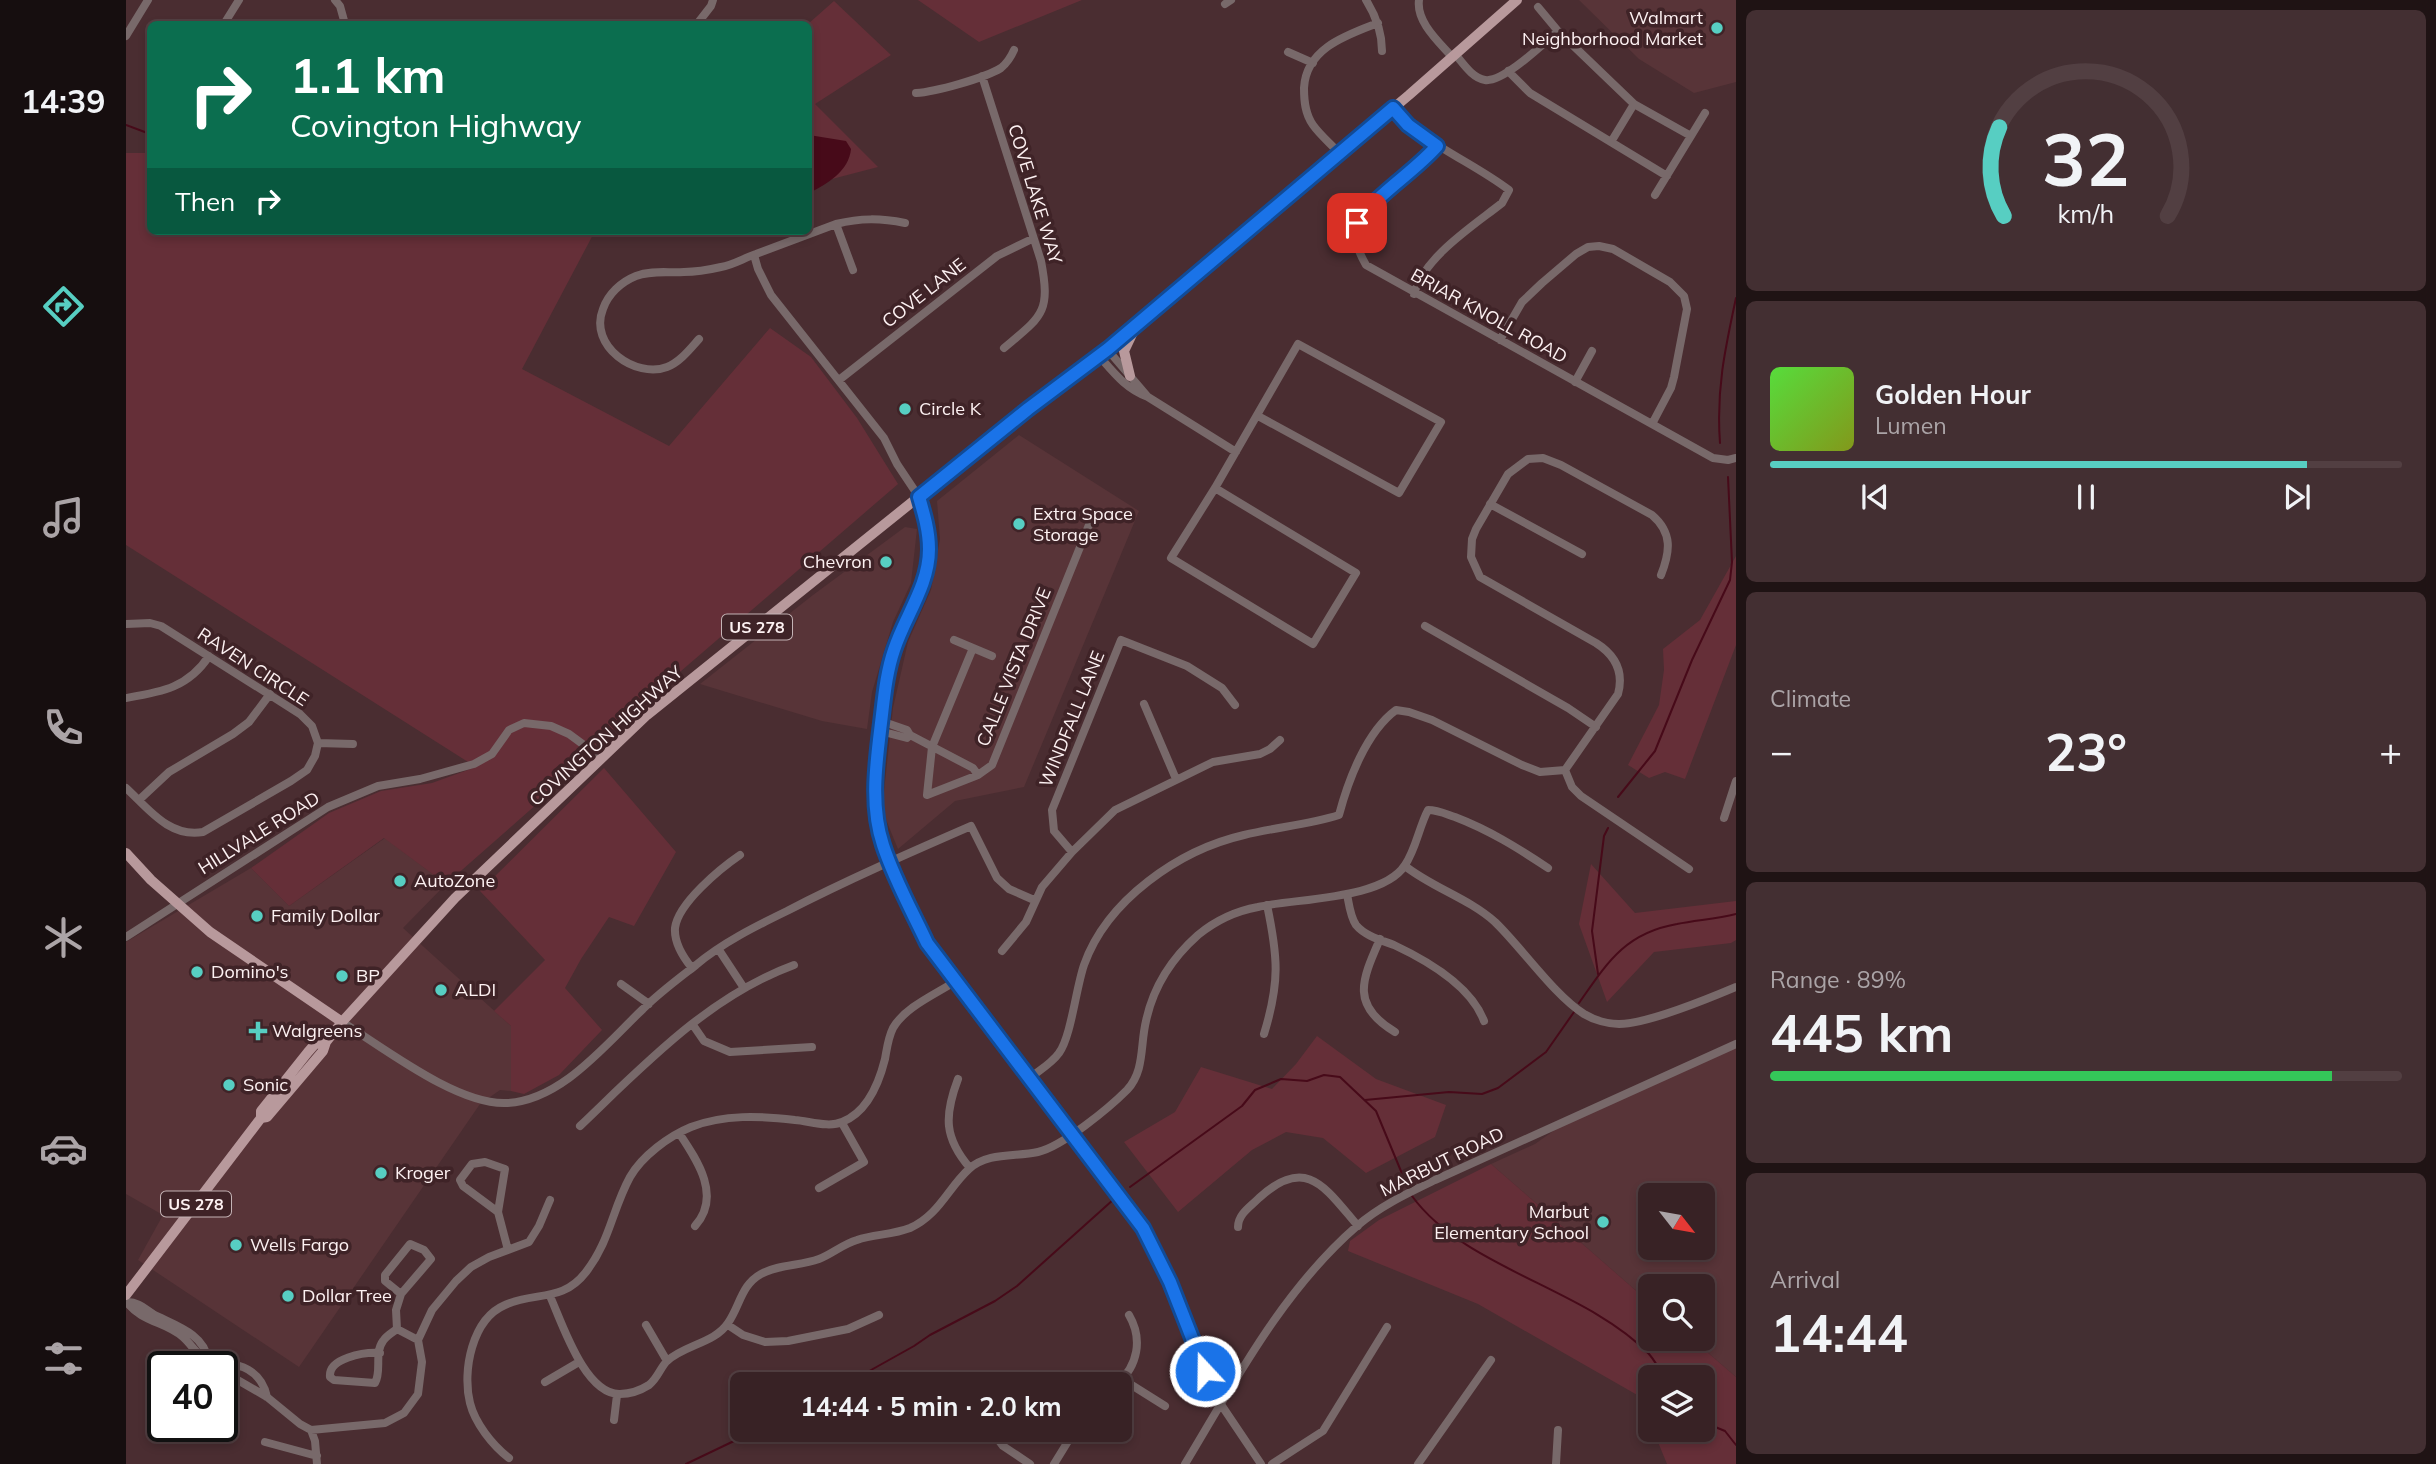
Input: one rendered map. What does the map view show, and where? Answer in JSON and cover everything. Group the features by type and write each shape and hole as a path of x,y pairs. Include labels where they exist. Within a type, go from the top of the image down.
{"main road":[{"name":"COVINGTON HIGHWAY","path":"127,1299 261,1118 267,1118 323,1051 326,1042 342,1021 455,898 646,715 1137,325 1517,0"},
{"path":"1130,376 1124,351 1137,325"},
{"path":"126,853 150,880 210,932 342,1021"}],"street":[{"path":"126,36 148,0"},
{"path":"226,21 239,0"},
{"path":"335,0 340,6 344,21"},
{"path":"700,21 712,6 713,0"},
{"path":"1366,0 1378,23 1382,51"},
{"path":"1419,0 1420,14 1425,24 1454,56 1485,81 1504,75 1558,31"},
{"path":"1538,7 1558,31 1634,104 1691,136"},
{"path":"1339,153 1313,125 1306,111 1305,82 1313,63 1330,44 1343,36 1378,23"},
{"path":"916,93 936,91 1001,68 1014,50"},
{"path":"1288,52 1313,63"},
{"path":"1508,71 1530,93 1667,176"},
{"name":"COVE LAKE WAY","path":"982,76 1041,261 1046,300 1040,316 1004,348"},
{"path":"1611,142 1634,104"},
{"path":"1393,108 1408,125 1437,146 1509,190 1502,203 1433,260 1417,284 1414,294"},
{"path":"1655,195 1705,113"},
{"name":"BRIAR KNOLL ROAD","path":"1437,146 1419,166 1374,202 1357,223 1359,254 1366,265 1713,458 1736,458"},
{"path":"812,233 836,224 868,218 905,223"},
{"path":"836,224 853,270"},
{"path":"699,339 666,368 652,370 638,367 622,359 603,341 599,331 599,317 612,293 636,276 650,272 704,271 725,266 807,235"},
{"name":"COVE LANE","path":"839,380 997,256 1032,239"},
{"path":"1500,340 1521,302 1576,254 1588,247 1614,249 1670,282 1684,296 1687,309 1674,377 1652,424"},
{"path":"754,255 771,295 884,438 919,497 929,538 928,563 920,589 894,649 881,726 875,800 882,845 927,943 1143,1228 1170,1282 1210,1385 1220,1405 1261,1464"},
{"path":"1215,488 1356,573 1313,644 1171,558 1258,416 1298,344 1441,422 1399,493 1258,416"},
{"path":"1575,382 1592,351"},
{"path":"1103,352 1130,376 1148,397"},
{"path":"1103,352 1121,381 1135,392 1148,397 1236,452"},
{"path":"1031,1077 1059,1053 1064,1044 1085,962 1114,915 1126,901 1164,870 1217,844 1241,835 1300,826 1339,815 1369,740 1377,726 1396,710 1432,720 1540,772 1565,770 1618,694 1620,685 1616,660 1608,650 1480,577 1473,565 1470,549 1476,529 1508,474 1528,459 1543,458 1561,465 1652,515 1667,535 1669,544 1669,556 1661,575"},
{"path":"1490,504 1582,554"},
{"name":"CALLE VISTA DRIVE","path":"978,775 992,765 1093,515"},
{"name":"RAVEN CIRCLE","path":"126,624 150,623 161,626 300,714 312,726 318,743"},
{"path":"1425,626 1568,708 1596,727"},
{"path":"954,640 992,656"},
{"name":"WINDFALL LANE","path":"1072,852 1054,831 1052,810 1121,640 1187,666 1222,688 1235,705"},
{"path":"881,726 907,738 910,735 932,747 973,768 978,775 927,795 932,747 972,648"},
{"path":"126,698 160,692 183,682 199,670 209,656"},
{"path":"139,800 169,772 249,722 270,694"},
{"path":"1144,704 1177,779"},
{"name":"HILLVALE ROAD","path":"126,937 328,807 378,786 420,779 474,764 492,754 509,730 524,723 551,726 569,734 588,748 598,761"},
{"path":"1002,951 1026,922 1042,887 1072,852 1115,810 1213,762 1260,754 1280,740"},
{"path":"126,788 176,831 192,834 203,832 307,770 315,756 318,743 353,744"},
{"path":"1565,770 1572,787 1581,796 1689,869"},
{"path":"1724,818 1736,781"},
{"path":"550,1296 579,1362 597,1385 617,1395 636,1391 650,1384 667,1362 728,1325 744,1289 758,1275 774,1268 820,1259 858,1239 908,1229 941,1205 970,1168 990,1158 1038,1152 1056,1145 1126,1091 1138,1073 1145,1023 1158,986 1177,957 1199,935 1215,924 1234,914 1267,905 1347,894 1383,885 1405,866 1428,810 1436,810 1466,821 1505,839 1548,868"},
{"path":"342,1021 462,1095 503,1104 522,1102 540,1097 568,1079 692,968 759,925 971,826 997,878 1009,889 1034,901"},
{"path":"692,968 676,939 678,918 710,880 740,855"},
{"path":"1405,866 1420,878 1481,911 1563,996 1583,1014 1601,1021 1620,1024 1636,1021 1736,987"},
{"path":"1347,894 1350,914 1355,924 1365,933 1435,966 1457,985 1481,1012 1484,1021"},
{"path":"1264,1034 1276,990 1276,955 1267,905"},
{"path":"1380,939 1363,988 1368,1010 1377,1021 1395,1032"},
{"path":"719,950 744,988"},
{"path":"580,1126 672,1040 744,988 794,965"},
{"path":"509,1458 480,1424 470,1403 468,1366 477,1334 488,1318 505,1305 550,1296 570,1288 598,1257 631,1175 650,1154 679,1133 702,1123 734,1117 842,1123 859,1111 870,1100 893,1029 902,1016 956,981"},
{"path":"621,984 649,1004"},
{"path":"692,1025 704,1041 730,1052 813,1047"},
{"name":"MARBUT ROAD","path":"1185,1464 1288,1300 1358,1226 1391,1201 1736,1044"},
{"path":"957,1079 949,1105 948,1125 956,1150 970,1168"},
{"path":"819,1188 864,1162 842,1123"},
{"path":"679,1133 707,1186 703,1217 695,1226"},
{"path":"498,1212 463,1186 460,1180 472,1164 485,1163 505,1169 498,1212 508,1250"},
{"path":"1238,1227 1238,1220 1243,1213 1272,1186 1294,1178 1313,1180 1324,1185 1358,1226"},
{"path":"238,1380 267,1397 311,1430 385,1423 404,1413 418,1394 422,1362 418,1340 432,1310 471,1267 522,1245 533,1237 550,1200"},
{"path":"380,1353 365,1354 334,1363 330,1377 334,1380 375,1384 383,1341 397,1329 397,1310 401,1294 431,1259 415,1244 410,1244 385,1275 385,1281 401,1294"},
{"path":"127,1299 130,1308 145,1319 177,1333 194,1345 196,1351"},
{"path":"728,1325 743,1335 765,1342 788,1341 848,1329 879,1315"},
{"path":"1126,1372 1134,1362 1137,1345 1136,1328 1129,1315"},
{"path":"646,1325 667,1362"},
{"path":"1272,1464 1322,1431 1387,1327"},
{"path":"397,1329 418,1340"},
{"path":"1418,1464 1491,1360"},
{"path":"545,1382 579,1362"},
{"path":"238,1365 244,1366 261,1383 267,1397"},
{"path":"1210,1385 1219,1389 1230,1389"},
{"path":"1132,1389 1165,1406"},
{"path":"614,1420 617,1395"},
{"path":"311,1430 317,1460"},
{"path":"1556,1464 1558,1430"},
{"path":"265,1442 317,1460"},
{"path":"1000,1442 1030,1464"},
{"path":"1054,1464 1067,1442"}],"shaded area":[{"path":"918,0 1082,0 979,42"},
{"path":"1579,0 1736,0 1736,82 1694,93 1639,59"},
{"path":"834,1 891,55 815,104 878,167 812,184 812,21"},
{"path":"812,135 846,141 851,149 846,164 830,181 812,191"},
{"path":"126,153 147,153 147,235 593,235 522,369 669,446 770,328 811,357 857,418 898,484 572,765 538,803 446,884 384,838 289,906 251,868 329,813 381,791 432,783 476,767 126,545"},
{"path":"1019,435 1139,511 1024,787 955,801 898,849 882,810 893,708 908,642 931,590 940,539 937,501"},
{"path":"905,527 917,529 911,583 893,622 872,692 867,729 822,721 700,684 813,595"},
{"path":"1736,556 1736,645 1685,779 1665,772 1649,778 1628,765 1659,705 1664,670 1663,649 1700,620"},
{"path":"604,768 676,852 634,926 609,917 565,988 602,1030 559,1075 524,1094 511,1091 511,1026 494,1011 545,960 480,891"},
{"path":"385,838 446,884 403,928 511,1026 511,1091 500,1090 480,1104 299,1367 138,1260 163,1215 126,1194 126,942 251,868 289,906"},
{"path":"1591,864 1635,913 1736,901 1736,940 1731,943 1654,952 1607,1002 1579,924"},
{"path":"1317,1036 1376,1079 1446,1105 1435,1137 1366,1173 1323,1138 1286,1132 1252,1150 1178,1212 1124,1142 1175,1112 1201,1067 1272,1089 1296,1064"},
{"name":"Marbut Elementary School","path":"1736,1045 1736,1377 1706,1351 1715,1351 1715,1274 1638,1274 1638,1293 1491,1164 1535,1144 1576,1115"},
{"path":"1491,1164 1638,1293 1638,1351 1706,1351 1736,1377 1736,1464 1667,1464 1658,1442 1715,1442 1715,1365 1638,1365 1638,1395 1478,1304 1348,1251 1350,1241 1379,1220"}],"waterway":[{"path":"126,125 147,133"},
{"path":"1720,443 1720,387 1736,298"},
{"path":"1618,797 1655,751 1692,660 1730,580 1732,562 1728,477"},
{"path":"1598,974 1592,931 1604,836 1608,828"},
{"path":"1579,1003 1609,963 1631,942 1659,928 1736,914"},
{"path":"1365,1100 1449,1092 1482,1094 1498,1088 1546,1052 1574,1012"},
{"path":"1130,1187 1242,1106 1255,1090 1281,1079 1307,1081 1324,1075 1340,1077 1376,1111 1408,1188"},
{"path":"1412,1196 1435,1221 1462,1242 1623,1331 1649,1354 1656,1365"},
{"path":"867,1372 1017,1286 1114,1199"},
{"path":"1715,1427 1725,1431 1736,1445"},
{"path":"686,1464 732,1442"}],"place":[{"name":"Walmart Neighborhood Market","path":"1717,28"},
{"name":"Circle K","path":"905,409"},
{"name":"Extra Space Storage","path":"1019,524"},
{"name":"Chevron","path":"886,562"},
{"name":"AutoZone","path":"400,881"},
{"name":"Family Dollar","path":"257,916"},
{"name":"Domino's","path":"197,972"},
{"name":"BP","path":"342,976"},
{"name":"ALDI","path":"441,990"},
{"name":"Walgreens","path":"258,1031"},
{"name":"Sonic","path":"229,1085"},
{"name":"Kroger","path":"381,1173"},
{"name":"Marbut Elementary School","path":"1603,1222"},
{"name":"Wells Fargo","path":"236,1245"},
{"name":"Dollar Tree","path":"288,1296"}],"route":[{"path":"1205,1371 1170,1282 1143,1228 927,943 882,845 875,800 882,713 894,649 920,589 928,563 929,538 919,497 1108,349 1393,108 1408,125 1437,146 1419,166 1374,202 1357,223"}]}
